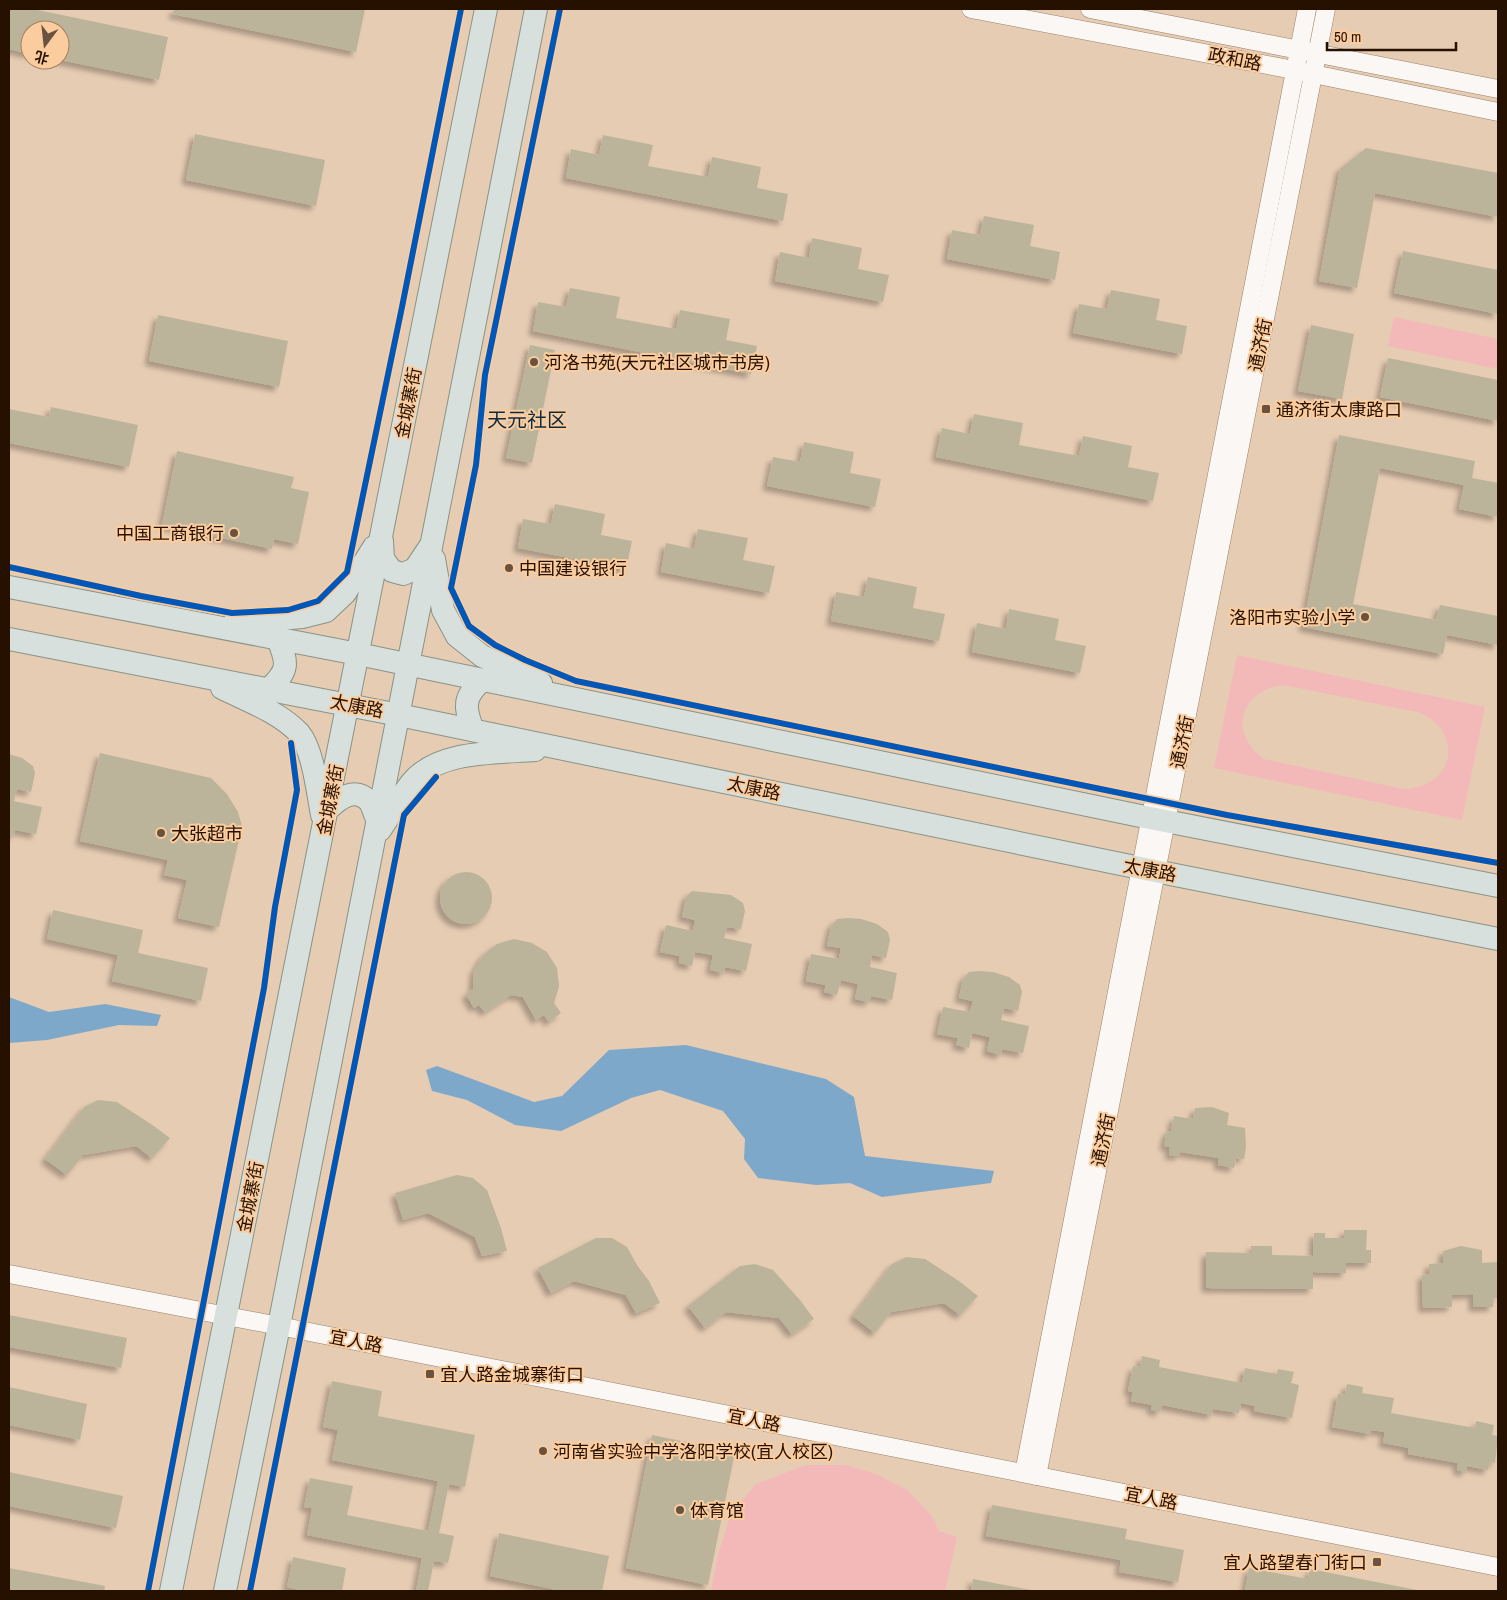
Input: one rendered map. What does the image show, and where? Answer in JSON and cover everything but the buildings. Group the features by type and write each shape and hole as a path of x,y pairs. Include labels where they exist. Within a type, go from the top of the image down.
{"main road":[{"name":"金城寨街","path":"172,1591 486,9"},
{"path":"225,1591 280,1320 536,9"},
{"path":"381,536 383,559 392,571 403,574 415,569 431,545"},
{"path":"208,626 302,617 326,611 345,593 381,536"},
{"path":"431,545 443,610 457,636 482,656 576,699"},
{"path":"9,587 358,654 1158,820 1498,886"},
{"name":"太康路","path":"9,639 398,714 1148,870 1498,939"},
{"path":"269,689 282,677 286,658 278,639"},
{"path":"198,676 277,716 300,734 311,758 326,817"},
{"path":"473,730 466,712 471,689 483,680"},
{"path":"376,830 413,781 433,765 458,757 560,748"},
{"path":"326,817 341,797 347,794 360,796 370,802 376,830"}],"street":[{"name":"政和路","path":"971,9 1294,70 1498,112"},
{"name":"政和路","path":"1090,9 1498,89"},
{"name":"通济街","path":"1158,820 1294,70 1307,9"},
{"name":"通济街","path":"1032,1469 1158,820 1326,9"},
{"name":"宜人路","path":"9,1262 228,1310 1032,1469 1498,1556"},
{"name":"宜人路","path":"9,1274 228,1310"},
{"name":"宜人路","path":"1032,1469 1498,1567"}],"shaded area":[{"path":"1394,317 1498,339 1498,369 1388,346"},
{"path":"1237,655 1485,707 1462,820 1214,768","holes":["1276,686 1289,686 1417,712 1432,720 1443,731 1448,744 1448,756 1444,769 1435,779 1421,786 1404,789 1264,759 1253,750 1246,739 1243,729 1243,718 1246,708 1263,691"]},
{"path":"806,1465 846,1465 876,1474 907,1490 931,1515 939,1531 957,1537 945,1591 711,1591 718,1555 730,1516 756,1484"}],"water":[{"path":"9,997 49,1012 105,1004 161,1015 157,1026 119,1025 47,1040 9,1043"},
{"path":"686,1045 826,1079 854,1097 865,1156 994,1171 991,1183 882,1197 850,1183 816,1185 758,1178 744,1159 745,1139 723,1111 660,1090 631,1098 561,1131 515,1125 467,1100 432,1091 426,1070 437,1066 534,1102 562,1096 609,1050"}],"cycle path":[{"path":"9,567 141,596 232,613 288,610 318,601 347,572 461,9"},
{"path":"560,9 485,375 476,465 451,588 469,626 495,645 525,660 576,681 1227,815 1498,863"},
{"path":"148,1591 264,988 275,907 297,790 291,743"},
{"path":"250,1591 404,815 436,777"}],"place":[{"name":"河洛书苑(天元社区城市书房)","path":"534,362"},
{"name":"通济街太康路口","path":"1266,409"},
{"name":"中国工商银行","path":"234,533"},
{"name":"中国建设银行","path":"509,568"},
{"name":"洛阳市实验小学","path":"1365,617"},
{"name":"大张超市","path":"161,833"},
{"name":"宜人路金城寨街口","path":"430,1374"},
{"name":"河南省实验中学洛阳学校(宜人校区)","path":"543,1451"},
{"name":"体育馆","path":"680,1510"},
{"name":"宜人路望春门街口","path":"1377,1562"}],"district":[{"name":"天元社区","path":"527,419"}]}
